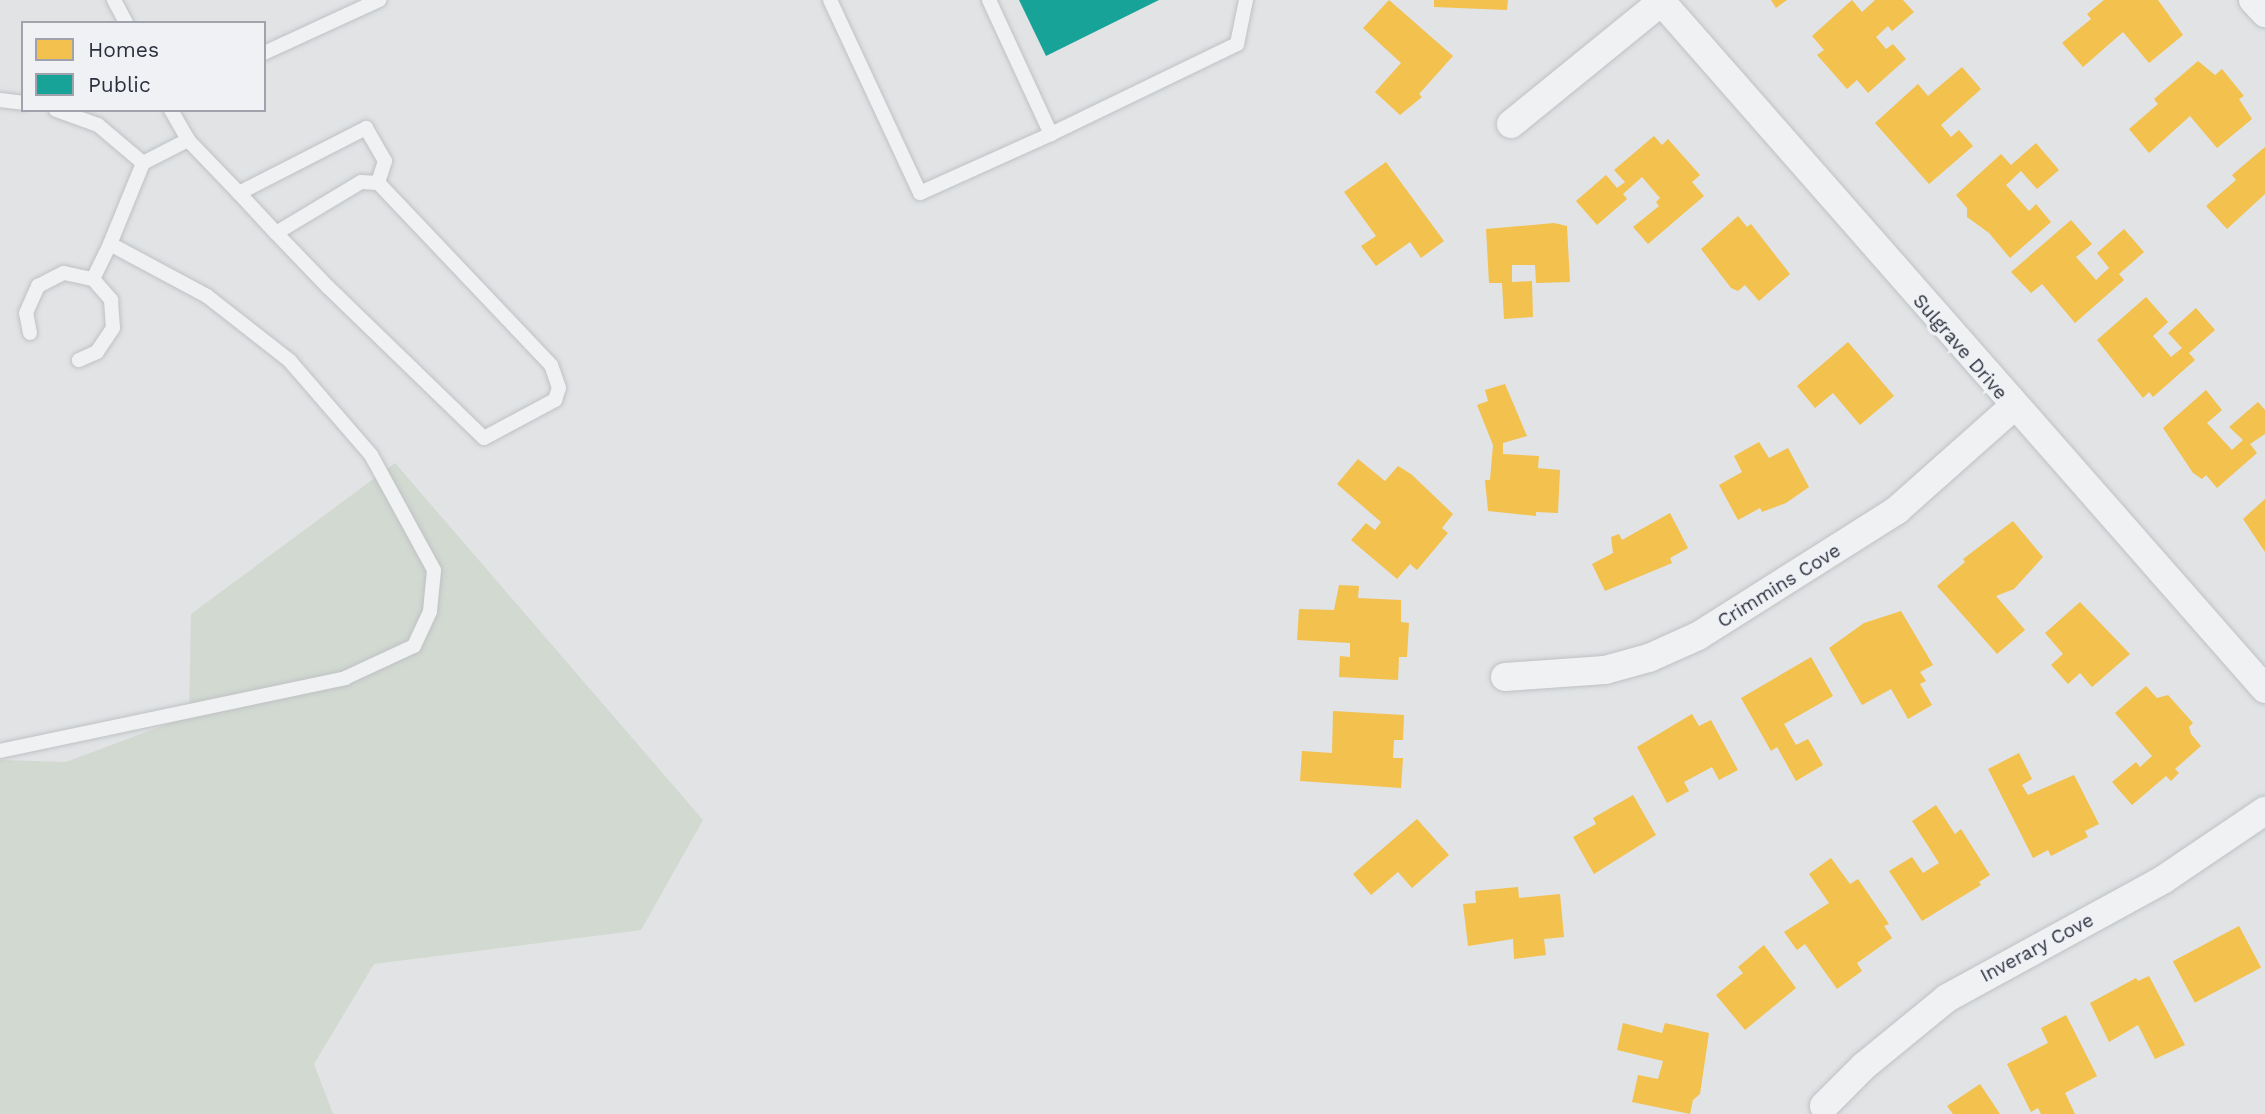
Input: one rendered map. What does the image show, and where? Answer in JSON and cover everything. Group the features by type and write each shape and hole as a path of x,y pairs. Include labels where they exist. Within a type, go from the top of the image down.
{"street":[{"path":"2253,0 2265,13"},
{"path":"1511,124 1661,1"},
{"name":"Sulgrave Drive","path":"1661,1 2013,407 2265,689"},
{"name":"Crimmins Cove","path":"1505,677 1605,670 1649,658 1698,636 1897,510 2013,407"},
{"name":"Inverary Cove","path":"1824,1105 1874,1057 1947,998 2164,879 2265,811"}],"lane":[{"path":"114,0 124,21"},
{"path":"266,52 380,0"},
{"path":"830,0 920,193 1051,134 1237,44 1246,0"},
{"path":"989,0 1051,134"},
{"path":"0,100 21,103"},
{"path":"62,112 99,125 144,163"},
{"path":"173,112 188,140 276,233 484,438 555,400 559,388 551,365 378,183 361,182 276,233"},
{"path":"239,193 366,128 385,162 378,183"},
{"path":"93,279 144,163 188,140"},
{"path":"0,751 345,678 414,646 430,611 434,570 371,455 290,361 207,296 110,244"},
{"path":"30,333 26,313 38,286 64,273 93,279 111,300 113,328 97,352 79,360"}],"shaded area":[{"path":"395,463 703,820 641,930 374,964 314,1064 333,1114 0,1114 0,760 66,762 189,716 191,614"}],"building: Homes":[{"path":"1389,0 1453,56 1419,94 1422,97 1400,115 1375,92 1401,63 1363,28"},
{"path":"1434,0 1508,0 1507,10 1434,7"},
{"path":"1771,0 1787,0 1776,8"},
{"path":"1852,0 1862,12 1875,0 1903,0 1914,12 1892,31 1888,26 1876,37 1886,49 1893,44 1906,59 1868,93 1857,80 1847,89 1817,55 1824,50 1812,36"},
{"path":"2104,0 2158,0 2183,35 2149,63 2123,32 2083,67 2062,43 2091,19 2087,14"},
{"path":"2198,61 2215,75 2222,69 2244,96 2239,99 2252,119 2217,148 2190,116 2149,153 2129,129 2158,104 2154,99"},
{"path":"1962,67 1981,89 1941,125 1951,137 1959,130 1973,146 1929,184 1875,123 1918,84 1928,96"},
{"path":"1654,136 1662,145 1668,139 1700,175 1692,182 1704,196 1648,244 1633,227 1659,206 1656,202 1660,198 1642,177 1623,194 1627,199 1597,225 1576,201 1606,175 1617,188 1625,182 1614,170"},
{"path":"2036,143 2059,170 2037,189 2021,171 2006,185 2029,211 2036,204 2051,222 2010,258 1989,233 1967,217 1967,208 1956,195 2001,154 2011,165"},
{"path":"2265,147 2265,194 2227,229 2206,206 2236,180 2232,175"},
{"path":"1386,162 1444,241 1421,258 1410,242 1376,266 1361,246 1376,236 1344,192"},
{"path":"1738,216 1747,227 1751,224 1790,274 1759,301 1745,285 1738,291 1731,288 1701,249"},
{"path":"2071,220 2092,244 2076,257 2096,280 2109,268 2097,253 2124,229 2144,252 2119,274 2124,280 2075,323 2042,284 2031,293 2011,272"},
{"path":"1554,223 1567,226 1570,282 1536,283 1535,265 1512,265 1512,282 1532,281 1533,317 1504,319 1502,283 1489,283 1486,229"},
{"path":"2146,297 2168,322 2153,336 2171,357 2182,348 2168,333 2196,308 2215,330 2189,353 2195,360 2153,397 2149,392 2143,398 2097,340"},
{"path":"1848,342 1894,396 1860,425 1833,393 1815,408 1797,386"},
{"path":"1505,384 1527,436 1503,443 1503,454 1539,456 1538,468 1560,470 1558,513 1536,512 1536,516 1488,511 1485,480 1490,480 1493,445 1477,405 1488,401 1485,390"},
{"path":"2206,390 2222,410 2207,423 2232,450 2243,440 2229,427 2258,402 2265,410 2265,434 2250,444 2257,453 2217,488 2206,475 2202,479 2193,473 2163,428"},
{"path":"1759,442 1769,458 1788,448 1809,487 1786,503 1762,512 1760,508 1738,520 1719,485 1742,472 1734,456"},
{"path":"1358,459 1385,481 1398,466 1411,474 1453,514 1442,528 1448,533 1417,570 1410,564 1397,579 1351,540 1366,523 1375,530 1381,522 1337,484"},
{"path":"2265,499 2265,552 2243,519"},
{"path":"1670,513 1688,548 1670,558 1672,563 1605,591 1592,564 1613,553 1611,537 1619,534 1622,540"},
{"path":"2013,521 2043,557 2014,589 1996,596 2025,630 1997,654 1937,586 1965,562 1963,559"},
{"path":"1339,585 1359,586 1358,598 1401,600 1401,622 1409,623 1407,657 1399,657 1398,680 1339,677 1340,656 1350,657 1350,643 1297,640 1299,609 1334,610"},
{"path":"2080,602 2130,654 2092,687 2080,673 2068,684 2051,665 2063,654 2045,633"},
{"path":"1901,611 1933,665 1920,672 1926,681 1920,684 1932,705 1908,719 1891,689 1862,705 1829,648 1864,623"},
{"path":"1811,657 1833,696 1784,724 1796,745 1808,739 1823,765 1796,781 1777,747 1771,751 1741,698"},
{"path":"2146,686 2157,698 2168,695 2193,723 2189,727 2191,734 2201,746 2175,769 2179,773 2171,781 2166,776 2132,805 2112,782 2136,762 2140,767 2152,756 2115,713"},
{"path":"1333,711 1404,715 1403,740 1394,740 1393,758 1403,758 1401,788 1300,781 1302,751 1332,753"},
{"path":"1692,714 1699,726 1711,720 1738,770 1719,780 1712,767 1684,782 1689,791 1667,803 1637,747"},
{"path":"2019,753 2032,779 2022,785 2028,795 2074,775 2099,824 2085,831 2088,837 2051,856 2048,850 2033,858 1988,769"},
{"path":"1633,795 1656,835 1594,874 1573,837 1596,824 1593,818"},
{"path":"1936,805 1955,834 1961,829 1990,875 1979,882 1981,885 1922,921 1889,871 1912,857 1923,873 1939,863 1912,821"},
{"path":"1417,819 1449,855 1412,888 1398,872 1371,895 1353,874"},
{"path":"1831,858 1850,884 1858,879 1889,924 1884,926 1892,938 1857,963 1862,971 1837,989 1805,944 1797,950 1784,932 1829,903 1809,874"},
{"path":"1518,887 1519,898 1560,894 1564,937 1544,939 1546,955 1514,959 1513,939 1468,946 1463,904 1476,903 1475,891"},
{"path":"2239,926 2261,967 2195,1003 2173,961"},
{"path":"1764,945 1796,988 1745,1030 1716,995 1743,973 1738,967"},
{"path":"2149,976 2185,1045 2155,1059 2138,1025 2109,1042 2090,1003 2136,978 2138,981"},
{"path":"2066,1015 2097,1076 2065,1093 2075,1114 2041,1114 2038,1108 2031,1112 2007,1064 2048,1043 2041,1028"},
{"path":"1623,1023 1662,1033 1665,1023 1709,1033 1700,1094 1693,1100 1690,1114 1632,1102 1638,1075 1658,1079 1663,1061 1617,1050"},
{"path":"1980,1084 2000,1114 1953,1114 1947,1106"}],"building: Public":[{"path":"1019,0 1159,0 1046,56"}]}
